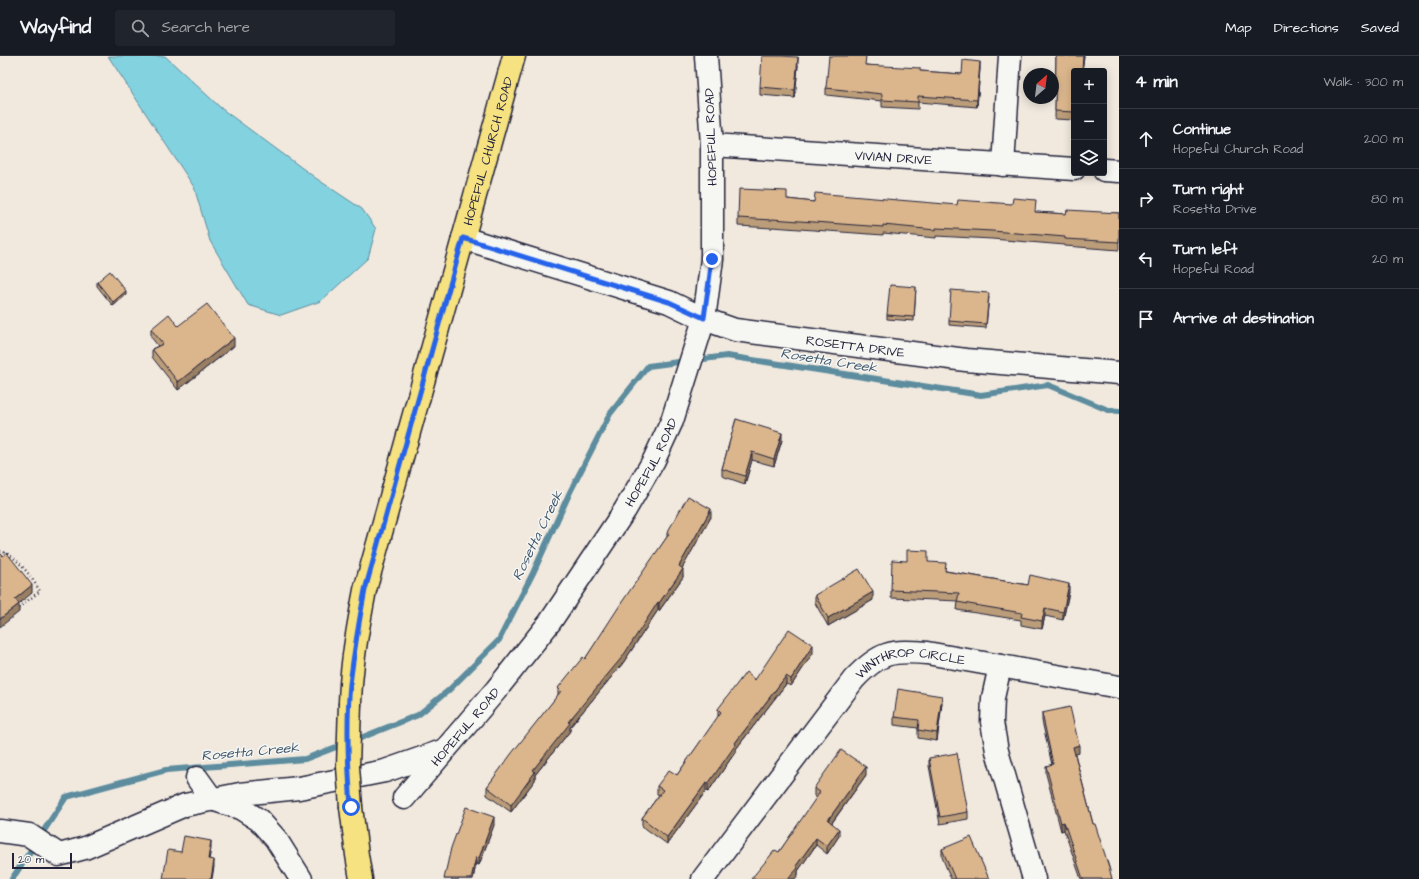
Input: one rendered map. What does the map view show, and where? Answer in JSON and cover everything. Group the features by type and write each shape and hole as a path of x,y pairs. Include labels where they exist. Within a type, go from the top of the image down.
{"main road":[{"name":"HOPEFUL CHURCH ROAD","path":"362,879 357,855 348,768 350,686 356,638 365,590 514,56"}],"street":[{"name":"HOPEFUL ROAD","path":"404,798 496,690 550,622 625,510 654,460 672,421 704,318 712,259 712,146 706,56"},
{"path":"1003,165 1010,56"},
{"name":"VIVIAN DRIVE","path":"712,146 1071,169"},
{"path":"1107,170 1119,171"},
{"name":"ROSETTA DRIVE","path":"463,238 669,302 735,330 966,360 1119,373"},
{"name":"WINTHROP CIRCLE","path":"703,879 850,685 868,664 886,654 907,651 927,653 1119,687"},
{"path":"1000,666 993,698 992,722 997,751 1034,879"},
{"path":"0,831 38,841 60,854 85,848 185,805 240,794 299,788 385,771 444,750"},
{"path":"197,778 212,799 240,808 259,820 276,839 302,879"}],"path":[{"path":"0,551 6,552 24,567 40,591 17,610"}],"water":[{"path":"108,56 165,56 222,109 317,179 362,209 376,229 368,258 321,301 281,315 248,305 210,241 194,187"}],"building":[{"path":"762,56 798,57 795,90 760,87"},
{"path":"829,56 866,56 865,65 920,68 920,71 962,74 963,60 980,62 977,100 918,96 918,102 882,100 882,94 826,88"},
{"path":"1056,56 1083,56 1082,68 1071,68 1071,112 1055,111 1055,104 1059,104 1059,68 1056,68"},
{"path":"739,189 787,191 787,199 814,202 815,193 957,205 958,200 1012,204 1013,198 1036,200 1035,212 1066,214 1067,210 1119,213 1119,242 1065,239 1065,237 992,231 936,228 936,230 883,225 883,227 738,218"},
{"path":"110,271 126,291 113,302 97,282"},
{"path":"890,285 916,287 914,317 887,315"},
{"path":"951,290 989,293 986,324 949,321"},
{"path":"207,304 234,338 178,382 152,349 163,344 151,329 169,314 178,326"},
{"path":"736,419 782,433 774,459 752,452 745,476 722,469"},
{"path":"688,496 711,509 679,566 683,569 659,603 658,602 623,656 568,722 570,723 533,770 535,772 511,805 487,787 561,691 558,688 583,657 585,659 669,534 667,533"},
{"path":"907,550 928,551 928,562 946,563 945,571 1028,585 1030,575 1069,584 1063,612 1045,608 1042,621 1021,617 1022,613 957,602 959,593 891,590 892,560 907,561"},
{"path":"0,553 3,556 7,553 32,585 15,599 19,604 0,619"},
{"path":"859,569 873,592 828,618 815,595"},
{"path":"789,629 813,645 791,679 786,676 735,743 736,744 708,784 706,783 667,837 642,818 663,790 657,786 669,770 677,775 721,712 718,709 746,672 755,680"},
{"path":"898,689 942,696 937,733 918,730 919,720 894,717"},
{"path":"1070,707 1079,745 1073,747 1093,824 1095,824 1112,879 1083,879 1064,822 1061,823 1046,766 1053,764 1042,713"},
{"path":"841,750 866,767 828,820 839,829 827,846 816,838 796,866 798,868 788,879 751,879 775,850 779,852 820,792 814,788"},
{"path":"957,753 968,812 940,817 929,758"},
{"path":"466,807 494,817 479,858 476,857 471,879 444,879 451,848"},
{"path":"184,836 211,841 208,859 214,860 211,879 163,879 168,850 181,852"},
{"path":"971,837 989,879 955,879 942,849"}],"waterway":[{"name":"Rosetta Creek","path":"696,360 727,356 981,395 1048,385 1108,410 1119,411"},
{"name":"Rosetta Creek","path":"353,741 418,715 449,690 499,640 533,573 570,492 610,414 648,366 686,361"},
{"name":"Rosetta Creek","path":"12,879 66,797 166,770 305,759 344,744"}],"route":[{"path":"351,807 348,768 350,686 356,638 365,590 463,238 669,302 704,318 712,259"}]}
